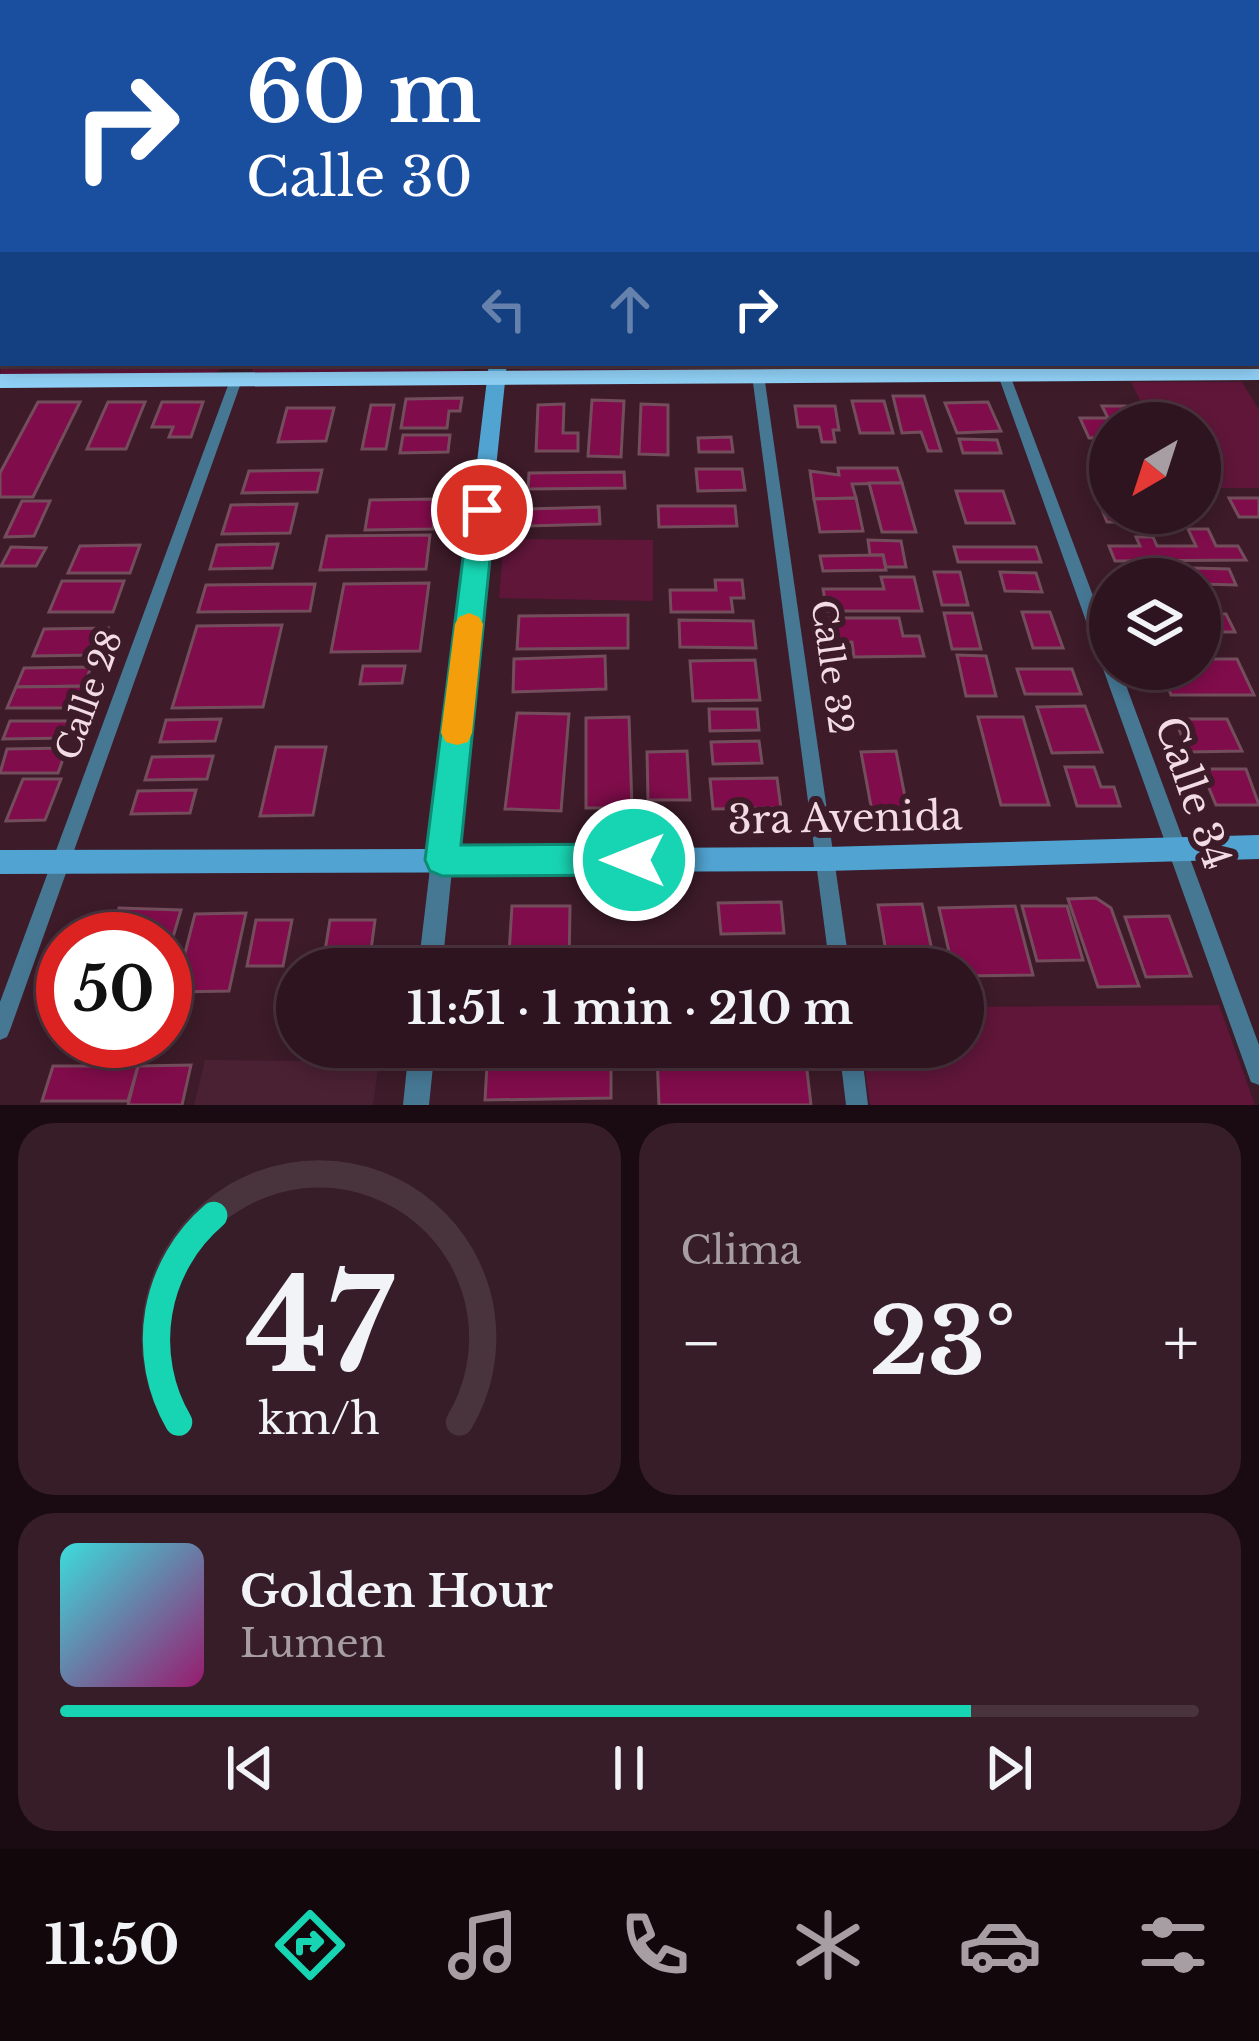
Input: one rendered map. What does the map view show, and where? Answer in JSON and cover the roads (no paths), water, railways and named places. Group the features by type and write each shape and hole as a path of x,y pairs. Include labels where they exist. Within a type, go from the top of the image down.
{"highway":[{"path":"0,381 236,380 497,371 1257,376"}],"main road":[{"path":"442,860 497,371"},
{"name":"3ra Avenida","path":"0,862 826,859 1259,847"}],"street":[{"name":"Calle 32","path":"758,375 837,948"},
{"name":"Calle 34","path":"1004,375 1089,606"},
{"name":"Calle 28","path":"0,1030 236,380"},
{"name":"Calle 34","path":"1119,690 1259,1074"},
{"path":"432,948 442,860"},
{"path":"416,1105 420,1068"},
{"path":"853,1068 857,1105"}]}
